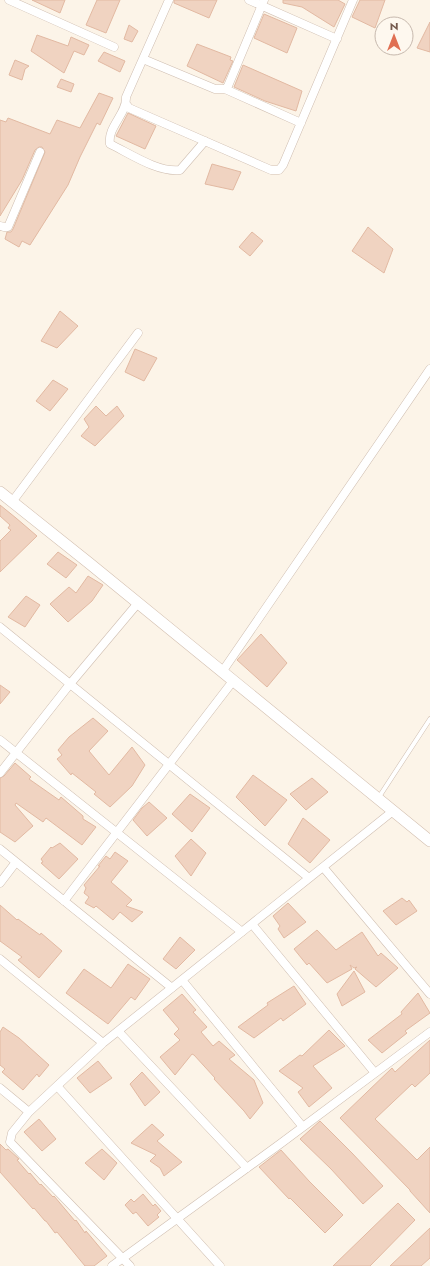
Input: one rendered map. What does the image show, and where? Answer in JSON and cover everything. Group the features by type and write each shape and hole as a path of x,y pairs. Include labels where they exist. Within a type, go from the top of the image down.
{"main road":[{"path":"0,492 393,812 429,837"}],"street":[{"path":"9,0 114,47"},
{"path":"169,0 126,97 126,104 109,135 110,144 159,168 173,171 180,170 205,141"},
{"path":"249,0 263,3 336,39"},
{"path":"126,104 129,108 271,170 279,170 283,165 353,0"},
{"path":"225,89 228,86 263,3"},
{"path":"143,59 215,89 225,89 301,123"},
{"path":"0,226 8,227 40,152"},
{"path":"12,502 138,333"},
{"path":"222,672 430,369"},
{"path":"0,773 70,684 138,603"},
{"path":"0,627 309,878"},
{"path":"64,901 233,681"},
{"path":"0,740 242,932"},
{"path":"130,1266 10,1142 12,1133 29,1112 103,1043 393,812"},
{"path":"0,849 172,988"},
{"path":"0,883 16,862"},
{"path":"323,867 430,994"},
{"path":"252,924 375,1073"},
{"path":"0,959 103,1043"},
{"path":"182,980 303,1127"},
{"path":"118,1031 247,1168"},
{"path":"112,1266 303,1127 430,1032"},
{"path":"57,1086 220,1266"},
{"path":"0,1088 29,1112"}],"lane":[{"path":"378,799 430,719"}],"building":[{"path":"32,0 65,0 60,13"},
{"path":"97,0 120,0 106,33 86,25"},
{"path":"174,0 217,0 209,18 174,3"},
{"path":"283,0 338,0 345,4 334,27 302,7 283,3"},
{"path":"360,0 385,0 379,16 374,16 374,28 352,17"},
{"path":"264,14 297,28 287,53 254,38"},
{"path":"430,22 430,52 417,48"},
{"path":"129,25 138,31 132,42 124,39"},
{"path":"37,35 68,46 71,37 89,45 84,55 74,51 64,73 31,51"},
{"path":"197,44 231,57 230,60 233,61 223,83 187,66"},
{"path":"104,52 125,61 120,72 98,61"},
{"path":"15,60 29,66 25,69 22,80 9,75"},
{"path":"243,65 302,91 296,111 265,101 234,87"},
{"path":"61,79 74,84 71,92 57,87"},
{"path":"99,93 113,98 100,125 97,123 68,185 30,245 22,241 19,247 5,239 7,232 11,232 13,229 45,152 42,147 35,150 22,180 0,216 0,120 6,122 8,118 50,134 57,120 80,128"},
{"path":"128,113 156,126 145,149 116,136"},
{"path":"212,164 241,172 233,190 205,184"},
{"path":"368,227 393,249 384,273 352,251"},
{"path":"252,232 263,241 250,256 239,247"},
{"path":"60,311 78,326 57,348 41,341"},
{"path":"135,349 157,358 144,381 125,372"},
{"path":"53,380 68,389 50,411 36,401"},
{"path":"96,406 106,416 117,406 124,416 95,446 81,436 89,427 84,419"},
{"path":"0,505 37,536 0,572 0,541 11,530 8,528 10,525 0,516"},
{"path":"58,552 77,565 66,578 47,564"},
{"path":"88,576 103,585 92,601 68,622 50,604 69,587 76,593"},
{"path":"26,596 40,605 25,627 8,617"},
{"path":"261,634 287,663 267,687 237,660"},
{"path":"0,685 10,692 0,704"},
{"path":"93,718 108,731 89,751 109,775 132,747 145,765 132,786 110,807 94,794 96,792 72,773 71,775 57,759 62,755 58,750 69,737"},
{"path":"15,763 31,777 29,779 59,800 61,797 83,816 83,819 96,827 82,845 46,818 43,822 16,803 15,805 33,826 15,842 0,832 0,778 4,776"},
{"path":"253,775 287,800 265,826 236,797"},
{"path":"312,778 328,792 306,810 290,794"},
{"path":"190,794 210,808 192,832 172,814"},
{"path":"149,802 167,818 147,836 133,820 142,808"},
{"path":"303,818 330,840 310,863 288,844"},
{"path":"191,839 206,853 191,876 175,856"},
{"path":"60,843 78,859 59,879 41,863 43,862 41,859 51,847 52,848"},
{"path":"115,852 128,861 111,882 132,900 126,906 143,912 132,922 120,912 113,920 96,906 94,908 85,903 89,897 84,893 86,888 84,885 100,866 98,866 106,856 110,859"},
{"path":"402,898 407,902 409,900 417,911 396,925 383,911"},
{"path":"288,903 306,922 284,938 278,929 280,926 273,916"},
{"path":"0,905 17,920 18,919 40,935 41,933 62,951 39,978 18,960 22,957 0,941"},
{"path":"317,930 336,950 362,932 378,956 381,953 398,968 376,987 355,969 357,967 354,968 350,965 352,969 327,983 309,963 307,965 294,949"},
{"path":"180,937 195,950 176,969 163,959"},
{"path":"128,964 150,979 135,1000 131,997 108,1024 66,993 84,969 111,988"},
{"path":"354,971 365,992 342,1006 337,994"},
{"path":"294,986 306,1004 283,1021 281,1018 254,1038 238,1027 268,1005 267,1003"},
{"path":"418,993 430,1013 405,1031 407,1033 382,1053 368,1040 402,1014 401,1012"},
{"path":"182,994 196,1010 193,1012 207,1027 201,1032 213,1046 219,1041 235,1055 229,1059 254,1080 263,1103 250,1119 194,1055 192,1054 175,1075 160,1057 180,1040 174,1034 179,1029 163,1010"},
{"path":"3,1027 19,1038 49,1065 39,1077 37,1074 23,1090 2,1072 5,1069 0,1065 0,1032"},
{"path":"329,1030 345,1046 313,1066 332,1088 309,1107 298,1092 303,1088 279,1071 300,1055 302,1056"},
{"path":"430,1040 430,1073 415,1087 412,1084 375,1119 417,1160 430,1147 430,1213 410,1190 340,1118 392,1068 395,1072"},
{"path":"98,1061 112,1078 90,1093 77,1078"},
{"path":"142,1072 160,1092 145,1106 130,1084"},
{"path":"39,1119 56,1139 42,1151 24,1132"},
{"path":"320,1121 383,1186 363,1204 331,1169 300,1139"},
{"path":"152,1124 164,1135 157,1141 182,1162 164,1176 160,1168 150,1161 156,1155 131,1143"},
{"path":"0,1144 19,1159 17,1160 29,1174 30,1173 53,1197 54,1196 75,1221 76,1220 85,1233 86,1231 107,1256 94,1266 85,1266 57,1232 55,1233 46,1221 34,1208 33,1209 0,1172"},
{"path":"102,1149 117,1163 104,1180 85,1163"},
{"path":"281,1150 343,1215 325,1233 290,1198 289,1199 259,1167"},
{"path":"143,1194 153,1206 155,1204 161,1211 157,1215 159,1217 148,1226 136,1212 133,1214 125,1205 131,1199 134,1202"},
{"path":"398,1203 415,1220 370,1266 333,1266"},
{"path":"430,1228 430,1258 421,1266 390,1266"}]}
